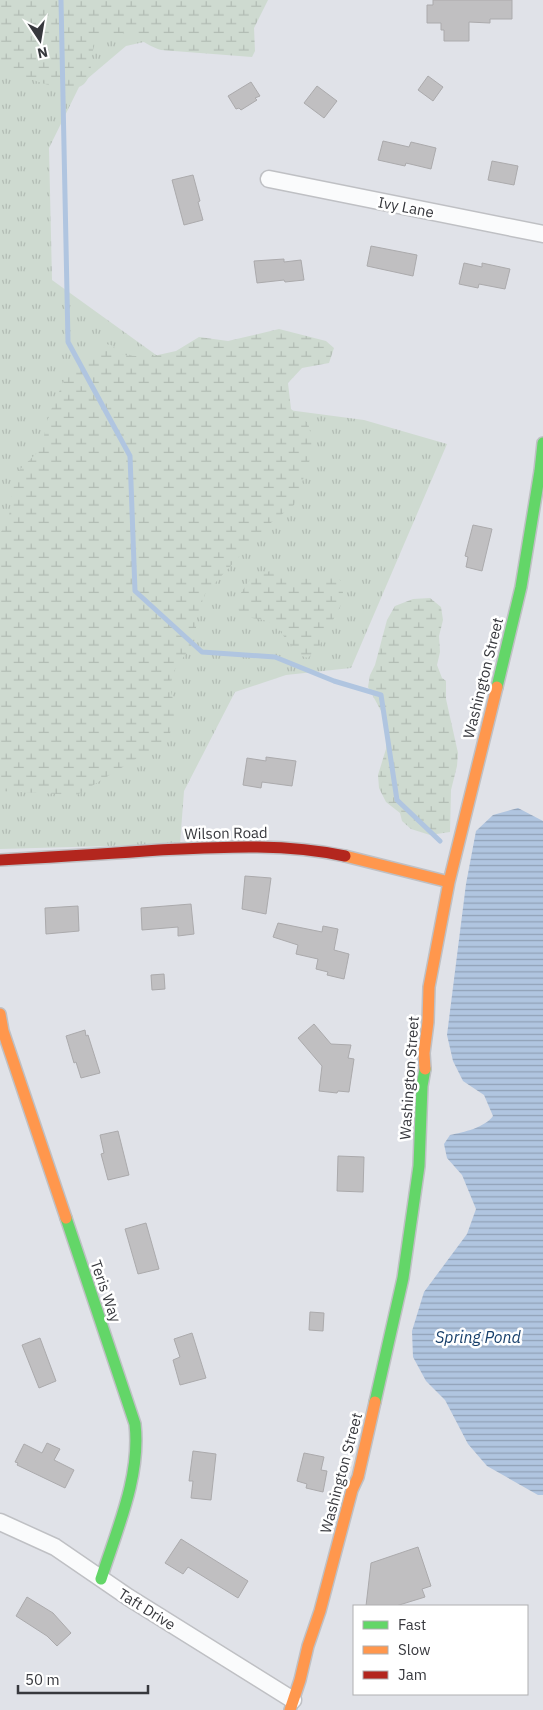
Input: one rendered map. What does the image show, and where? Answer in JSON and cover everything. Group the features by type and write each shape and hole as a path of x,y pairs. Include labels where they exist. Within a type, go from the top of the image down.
{"main road":[{"name":"Washington Street","path":"292,1705 308,1646 320,1611 352,1490 358,1477 403,1278 419,1166 429,987 449,882 521,588 543,443"},
{"name":"Wilson Road","path":"0,860 218,847 294,848 319,850 370,861 449,882"},
{"name":"Teris Way","path":"0,1014 3,1031 135,1424 137,1441 133,1478 101,1579"}],"street":[{"name":"Ivy Lane","path":"269,179 543,234"},
{"name":"Taft Drive","path":"0,1522 55,1547 292,1705"}],"green space":[{"path":"0,0 215,26 126,46 80,85 49,148 52,280 220,401 364,420 447,444 351,668 286,675 235,692 184,791 180,844 0,849"},
{"path":"0,0 268,0 254,28 255,51 252,57 161,50 125,34 111,34 102,37 97,42 92,55 88,78 84,84 76,88 66,88 42,83 0,65"},
{"path":"279,329 326,341 334,348 329,363 302,368 288,383 291,409 308,423 314,448 294,505 268,525 205,594 197,616 195,640 174,671 170,687 177,717 167,740 77,795 0,791 0,533 8,522 15,474 41,449 49,414 69,370 105,344 111,345 123,355 149,357 176,351 199,337 228,341"},
{"path":"274,570 303,580 334,575 341,581 344,599 319,647 308,658 298,655 279,630 268,621 247,617 238,610 237,599 252,576"},
{"path":"430,598 441,607 443,620 439,636 440,652 437,665 442,678 446,681 446,699 458,753 451,790 450,832 430,835 411,829 402,821 400,813 386,802 379,788 378,775 386,749 386,720 368,687 387,620 395,606 413,599"}],"water":[{"name":"Spring Pond","path":"518,808 543,821 543,1495 538,1495 487,1466 468,1444 445,1400 426,1381 413,1357 412,1331 424,1292 467,1234 476,1209 462,1175 447,1158 444,1144 450,1135 484,1124 493,1116 484,1095 463,1081 453,1061 447,1035 466,884 476,831 493,815"}],"building":[{"path":"433,0 512,0 512,19 490,19 490,23 469,22 469,41 444,41 444,30 441,30 441,23 427,23 427,5 433,5"},
{"path":"428,76 443,87 433,101 418,90"},
{"path":"251,82 260,96 241,110 239,108 236,109 228,96"},
{"path":"317,86 337,101 324,118 304,103"},
{"path":"383,141 409,147 411,142 436,148 431,169 406,163 405,166 378,160"},
{"path":"492,161 518,166 514,185 488,180"},
{"path":"193,175 203,220 184,225 172,180"},
{"path":"371,246 417,255 413,276 367,266"},
{"path":"284,259 284,262 301,260 304,280 257,283 254,261"},
{"path":"464,263 482,267 482,263 510,269 505,289 479,284 478,288 459,284"},
{"path":"473,525 492,529 482,571 466,567 468,557 465,556"},
{"path":"266,757 296,761 292,786 262,782 261,788 243,785 247,758 266,761"},
{"path":"245,876 271,878 266,914 242,909"},
{"path":"191,904 194,934 178,936 178,927 142,930 141,908"},
{"path":"78,906 79,931 46,934 45,908"},
{"path":"278,923 322,932 323,926 338,929 334,950 349,954 344,979 327,975 328,972 316,969 318,959 296,954 298,945 273,937"},
{"path":"164,974 165,989 152,990 151,975"},
{"path":"314,1024 331,1044 351,1045 348,1058 354,1059 349,1092 319,1091 322,1066 298,1038"},
{"path":"85,1030 100,1073 81,1078 76,1062 74,1063 66,1036"},
{"path":"118,1131 129,1175 108,1180 101,1154 104,1153 100,1135"},
{"path":"338,1156 364,1157 363,1192 337,1191"},
{"path":"146,1223 159,1269 138,1274 125,1229"},
{"path":"310,1312 324,1313 323,1331 309,1330"},
{"path":"192,1333 206,1378 180,1385 173,1360 180,1357 174,1339"},
{"path":"40,1338 56,1381 39,1388 22,1345"},
{"path":"47,1443 60,1449 54,1460 74,1470 65,1488 17,1465 18,1463 15,1462 24,1444 42,1453"},
{"path":"193,1451 216,1454 211,1500 191,1498 193,1481 189,1481"},
{"path":"304,1453 324,1457 321,1470 327,1471 323,1492 306,1488 307,1484 297,1481"},
{"path":"181,1539 248,1581 238,1598 188,1567 183,1574 165,1563"},
{"path":"418,1547 431,1586 422,1589 425,1597 399,1605 366,1605 371,1563"},
{"path":"27,1597 53,1613 71,1633 57,1646 47,1636 16,1616"}],"waterway":[{"path":"61,0 68,342 130,456 135,591 202,652 275,657 334,681 381,695 397,800 440,841"}],"traffic: fast":[{"path":"497,687 521,587 543,443"},
{"path":"375,1402 403,1278 419,1166 422,1086 425,1069"},
{"path":"66,1218 135,1424 136,1444 131,1483 101,1579"}],"traffic: slow":[{"path":"425,1069 424,1053 428,1022 429,987 449,882 497,687"},
{"path":"345,856 449,882"},
{"path":"0,1014 3,1031 66,1218"},
{"path":"290,1710 320,1611 352,1490 358,1477 375,1402"}],"traffic: jam":[{"path":"0,860 229,847 299,849 345,856"}]}
